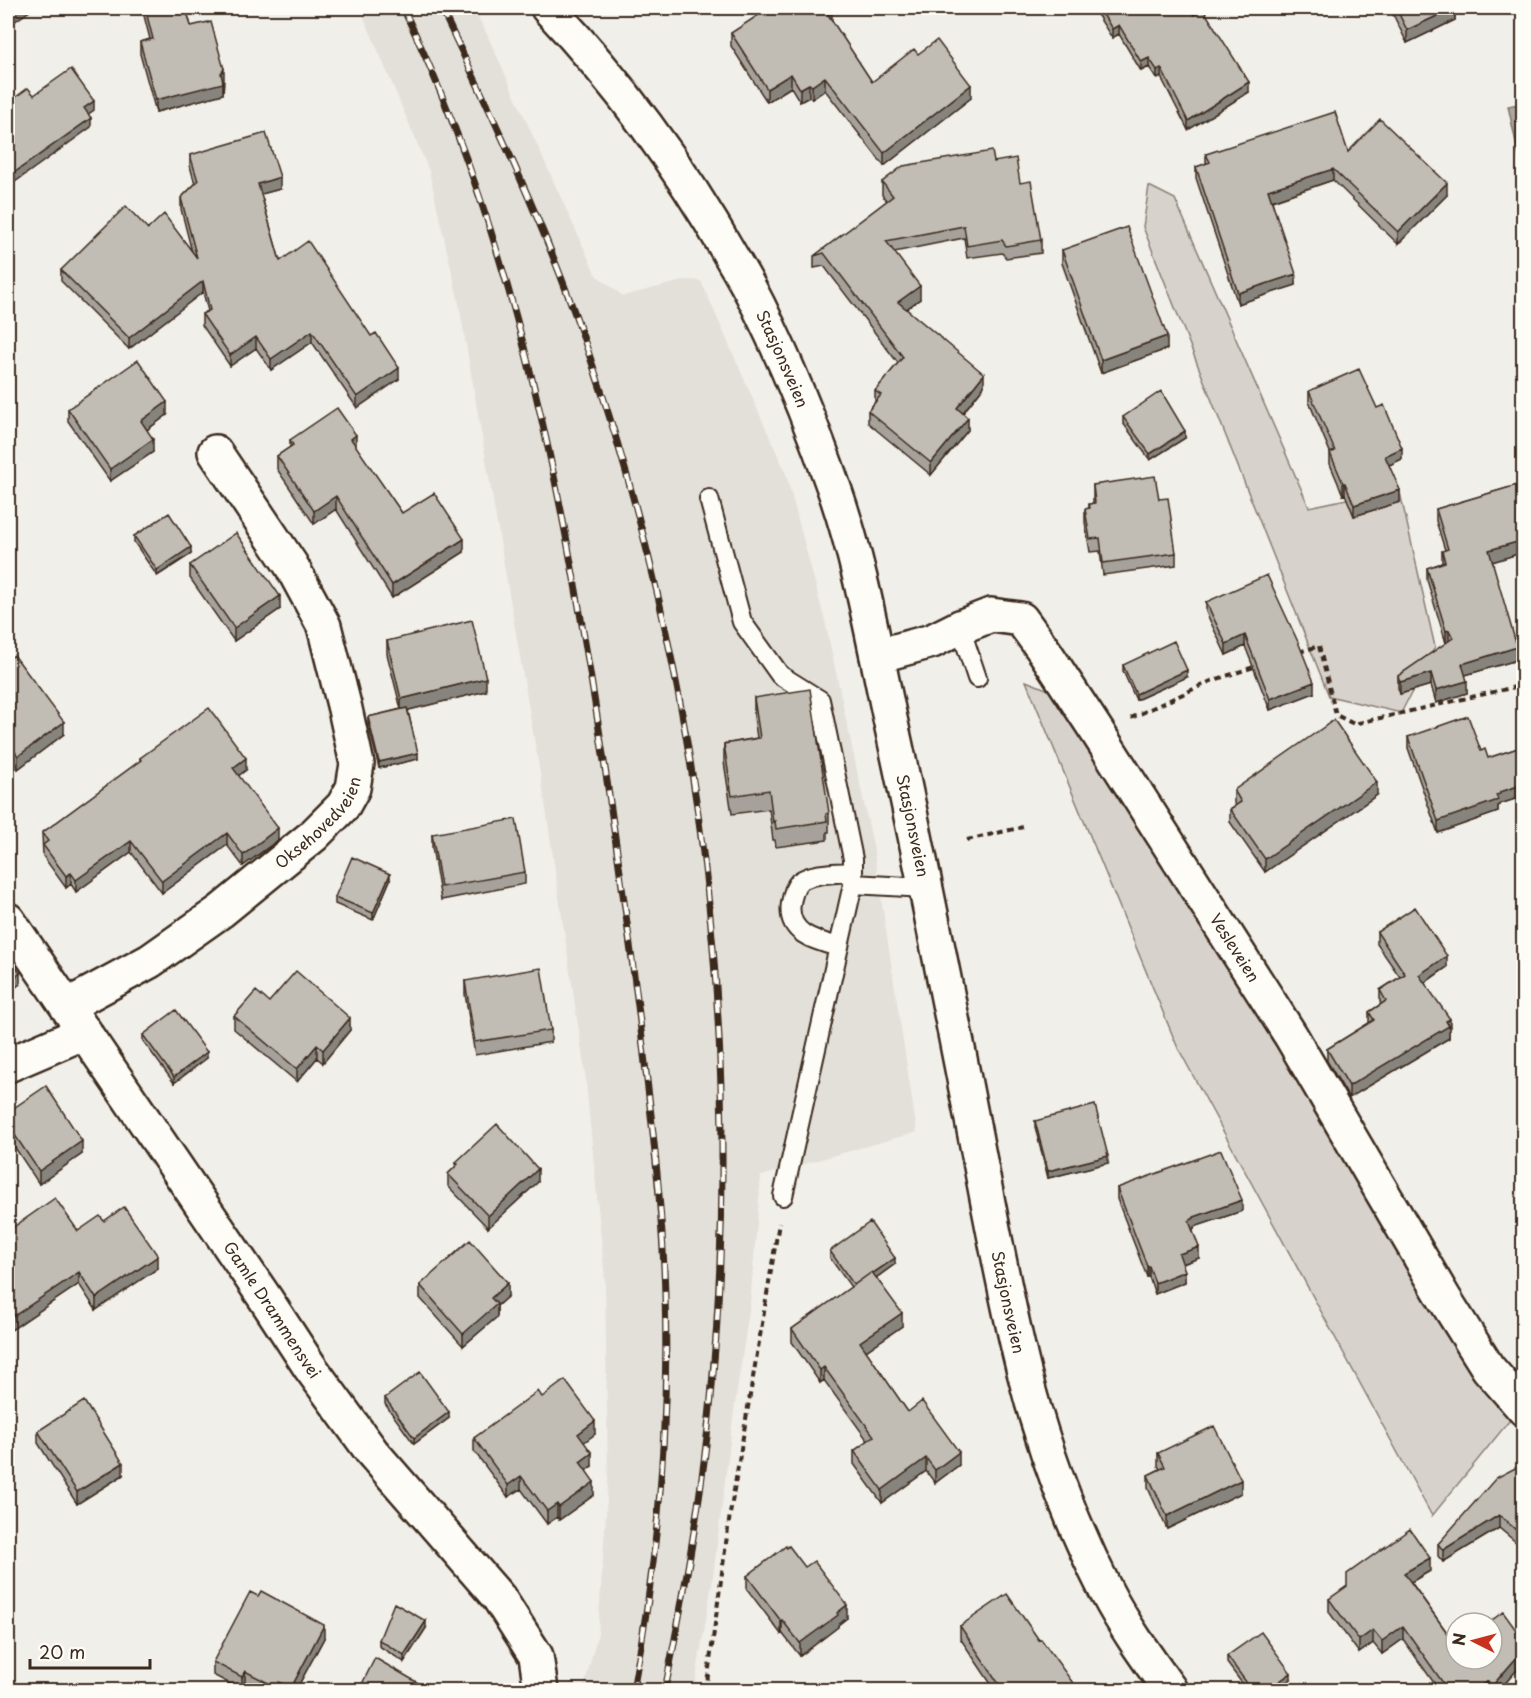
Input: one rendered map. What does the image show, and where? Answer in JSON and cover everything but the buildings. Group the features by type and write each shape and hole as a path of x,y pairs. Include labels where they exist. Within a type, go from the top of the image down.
{"street":[{"name":"Stasjonsveien","path":"548,8 584,46 655,138 697,200 757,302 790,373 815,435 837,497 862,582 1023,1369 1043,1438 1080,1536 1107,1594 1138,1646 1170,1690"},
{"name":"Oksehovedveien","path":"8,1065 76,1019 150,961 221,911 313,836 343,806 353,788 357,764 324,626 291,565 215,452"},
{"name":"Vesleveien","path":"877,656 932,641 991,615 1021,619 1098,733 1291,1036 1432,1278 1488,1368 1524,1408"},
{"name":"Gamle Drammensvei","path":"8,920 310,1367 372,1452 499,1598 536,1656 541,1690"}],"lane":[{"path":"709,499 742,622 780,675 820,700 851,847 853,878 783,1196"},
{"path":"960,627 977,678"},
{"path":"839,947 811,939 798,930 789,912 798,883 809,876 853,878 926,888"}],"path":[{"path":"1297,653 1319,646 1336,715 1354,724 1524,685"},
{"path":"1098,733 1211,681 1265,664"},
{"path":"967,840 1023,827"},
{"path":"706,1690 730,1514 783,1196"}],"shaded area":[{"path":"360,8 473,8 596,275 623,296 686,280 701,281 786,474 825,621 873,845 917,1132 761,1176 750,1304 712,1584 694,1690 583,1690 598,1633 608,1482 605,1280 585,1072 544,796 459,304 429,171"},
{"path":"1523,103 1524,170 1522,170 1508,106"},
{"path":"1149,186 1175,199 1309,507 1399,488 1435,647 1401,713 1329,696 1143,227"},
{"path":"1026,681 1077,701 1510,1420 1432,1516 1177,1046"}],"railway":[{"path":"403,8 444,100 479,194 534,386 575,583 628,926 658,1183 664,1267 666,1345 660,1494 649,1592 633,1690"},
{"path":"441,8 501,135 556,263 588,351 628,478 660,607 686,737 705,868 717,1001 722,1133 720,1266 711,1398 703,1472 686,1582 665,1690"}]}
